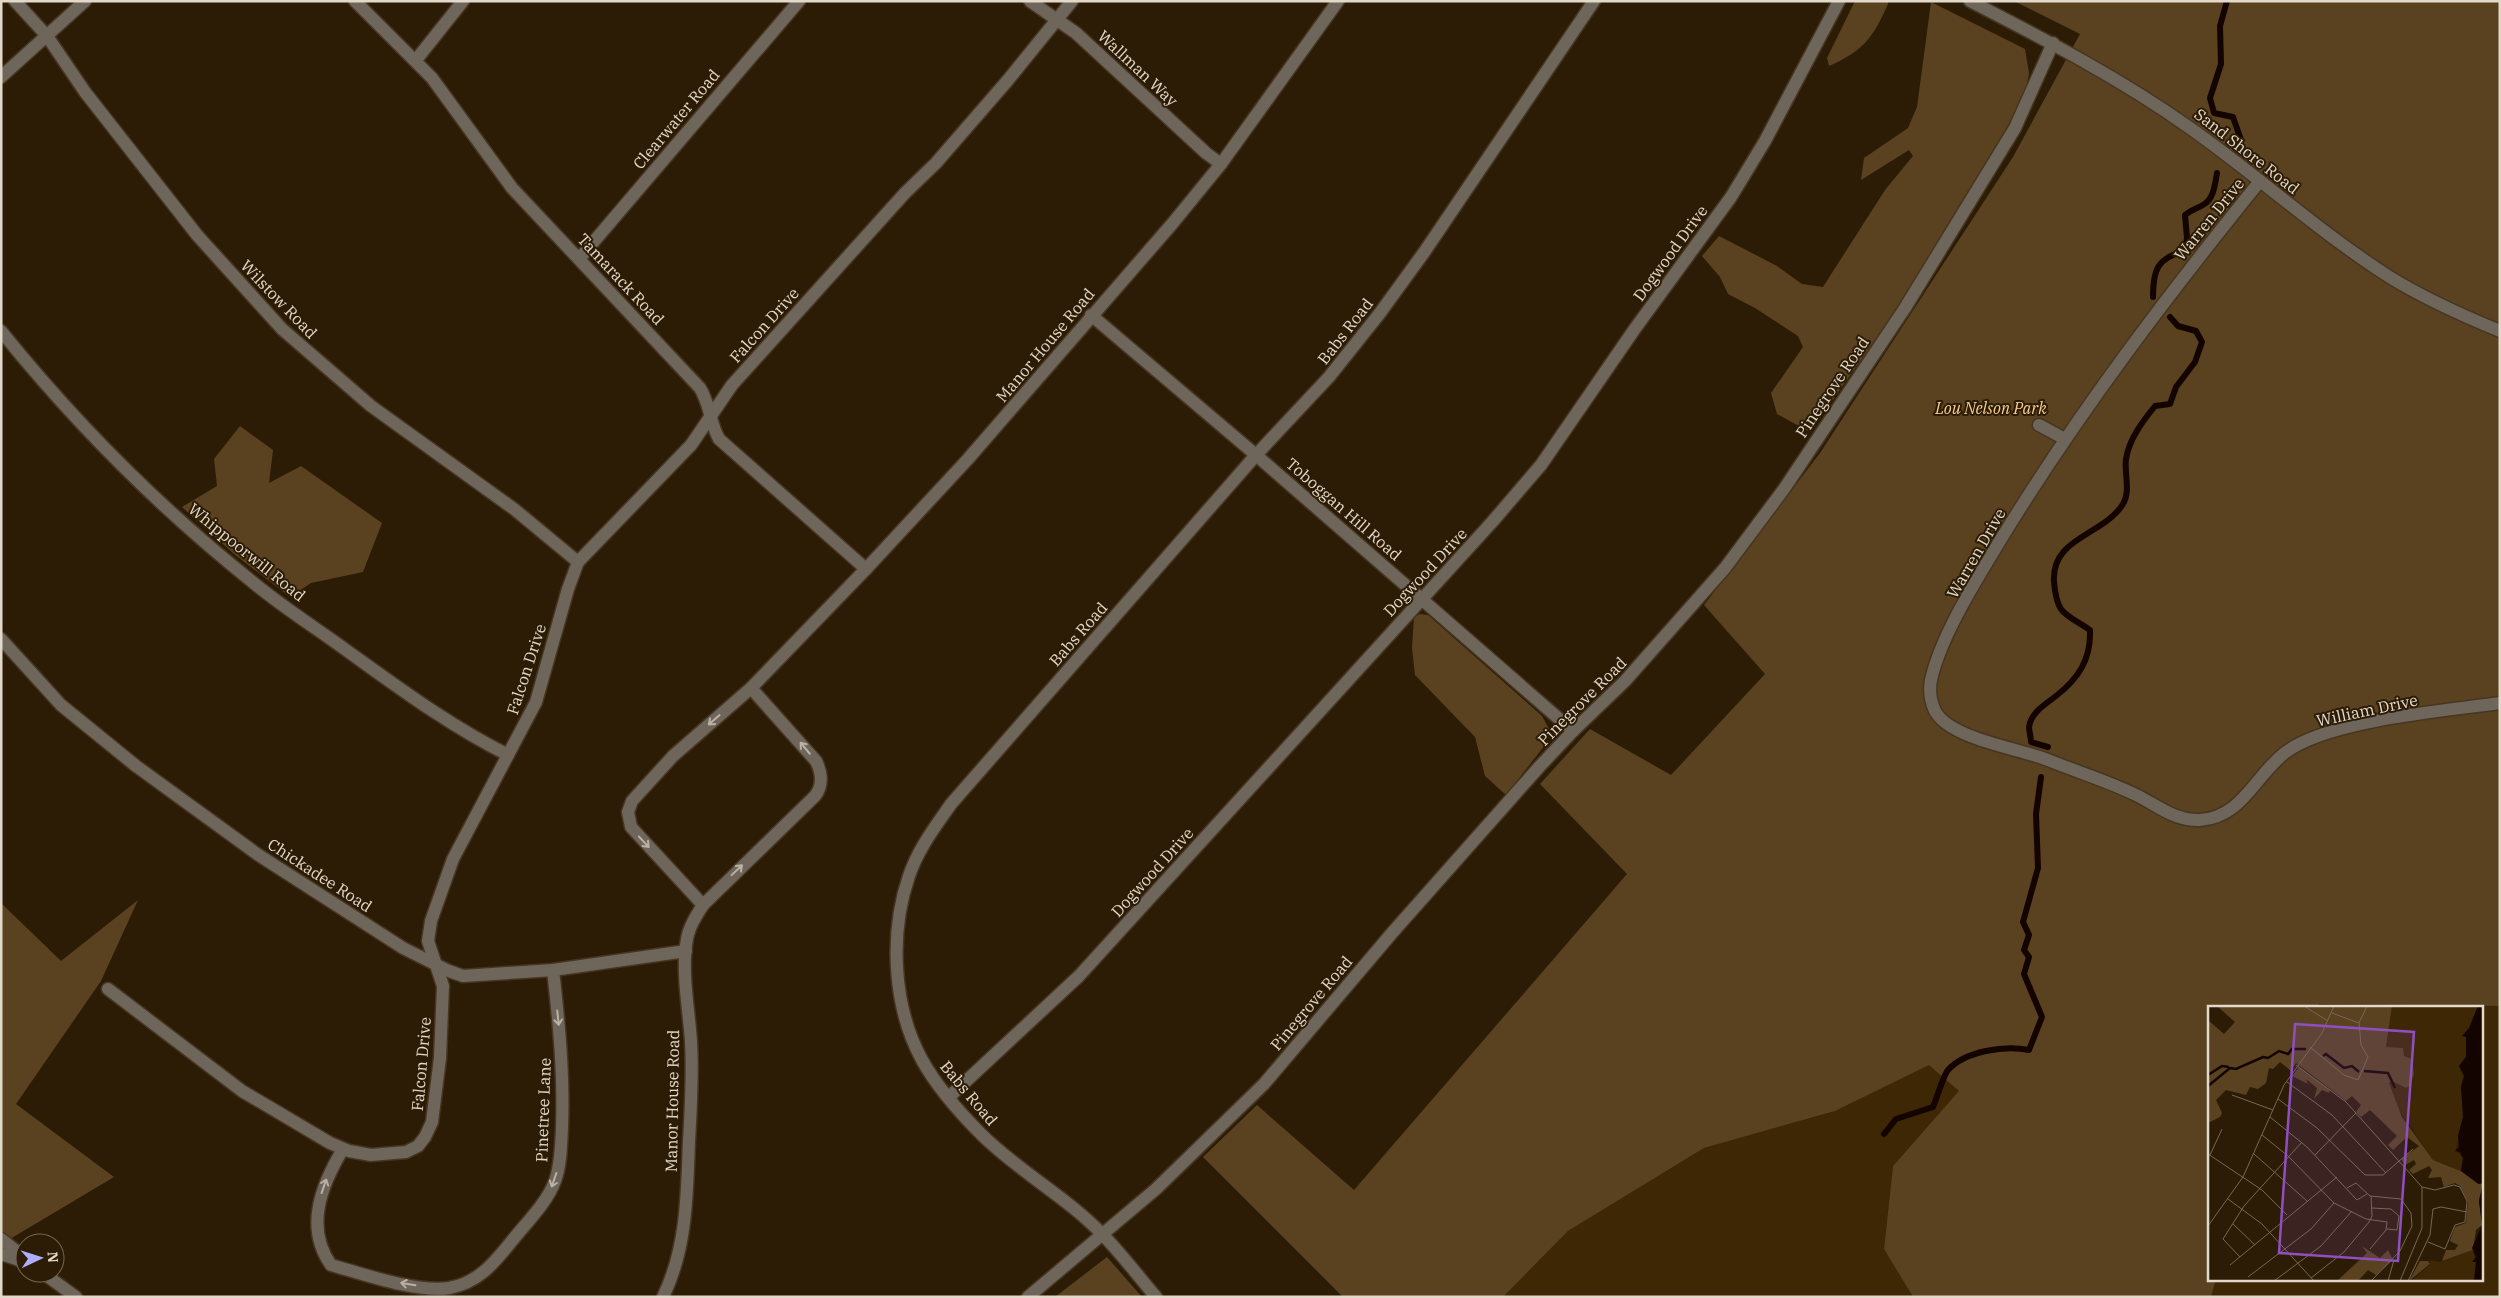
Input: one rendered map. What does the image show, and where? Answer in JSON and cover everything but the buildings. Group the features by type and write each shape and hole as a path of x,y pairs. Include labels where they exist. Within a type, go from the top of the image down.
{"street":[{"name":"Wilstow Road","path":"15,1 46,36 142,168 197,235 282,329 371,406 514,509 578,562"},
{"path":"1,77 85,1"},
{"name":"Tamarack Road","path":"356,1 432,78 512,188 700,388 706,398 719,439 866,569"},
{"path":"416,60 463,1"},
{"name":"Clearwater Road","path":"579,259 799,1"},
{"name":"Wallman Way","path":"1030,1 1058,19 1221,164"},
{"name":"Falcon Drive","path":"108,989 242,1092 343,1149 371,1155 406,1152 418,1146 428,1133 437,1091 443,1003 443,986 429,947 428,934 453,859 536,702 568,590 578,562 691,445 732,385 905,193 936,163 1072,1"},
{"name":"Manor House Road","path":"702,905 634,832 629,822 628,812 632,801 673,756 751,688 866,569 968,458 1172,224 1221,164 1338,1"},
{"name":"Babs Road","path":"1156,1297 1101,1233 982,1135 949,1097 921,1058 906,1020 899,990 897,948 900,913 909,876 924,843 951,804 1256,455 1329,377 1380,313 1594,1"},
{"name":"Dogwood Drive","path":"949,1097 1080,976 1493,521 1541,465 1634,330 1731,197 1765,141 1839,1"},
{"name":"Sand Shore Road","path":"1970,1 2104,72 2163,109 2216,146 2316,226 2389,277 2433,301 2500,331"},
{"name":"Pinegrove Road","path":"1028,1297 1156,1188 1264,1084 1392,933 1573,731 1625,681 1689,611 1725,568 1784,489 1905,308 2015,128 2052,43"},
{"name":"Warren Drive","path":"2211,818 2181,818 2136,795 2031,753 1963,734 1947,726 1934,708 1931,682 1941,649 1985,566 2064,439 2192,264 2260,181"},
{"name":"Toboggan Hill Road","path":"1091,315 1422,598 1573,731"},
{"name":"Whippoorwill Road","path":"1,331 64,406 100,444 192,530 256,585 461,730 508,755"},
{"path":"2039,425 2064,439"},
{"name":"Chickadee Road","path":"1,639 61,706 136,766 257,854 403,948 434,964 463,976 553,970 686,951"},
{"name":"Manor House Road","path":"663,1297 672,1278 686,1214 691,1072 686,951 692,923 702,905 816,796 820,786 820,768 816,761 751,688"},
{"name":"William Drive","path":"2211,818 2231,810 2288,750 2316,737 2366,724 2500,703"},
{"name":"Pinetree Lane","path":"343,1149 328,1175 318,1208 320,1246 331,1265 388,1280 434,1288 449,1288 466,1283 489,1269 539,1207 555,1180 559,1159 564,1087 553,970"},
{"path":"1,1239 15,1250"},
{"path":"1,1254 15,1259"},
{"path":"57,1283 76,1297"}],"shaded area":[{"path":"2318,1004 2500,1006 2500,1297 2211,1297 2216,1280 2484,1280 2484,1006 2318,1006"},
{"path":"1929,1064 1960,1091 1893,1166 1884,1249 1913,1297 1503,1297 1568,1231 1704,1148 1835,1111"}],"green space":[{"path":"1855,1 1888,1 1888,4 1872,35 1866,42 1850,55 1829,66 1827,58"},
{"name":"Lou Nelson Park","path":"2014,1 2500,1 2500,1006 2319,1004 2318,1006 2208,1006 2208,1280 2216,1280 2211,1297 1913,1297 1884,1249 1893,1166 1959,1091 1929,1065 1835,1111 1704,1148 1568,1231 1503,1297 1343,1297 1203,1157 1257,1105 1354,1190 1627,874 1540,784 1590,729 1671,775 1765,674 1704,605 1820,453 2013,157 2080,34"},
{"path":"1931,2 2025,49 2029,73 2026,90 2006,129 1892,316 1810,432 1777,414 1771,393 1803,347 1798,336 1755,308 1728,294 1720,277 1702,256 1719,236 1777,266 1802,284 1823,287 1885,190 1913,156 1909,150 1861,180 1864,158 1908,128 1917,107"},
{"path":"240,426 273,450 269,483 301,466 382,523 363,572 311,583 290,597 234,554 182,507 217,486 214,459"},
{"path":"1420,614 1428,615 1542,716 1549,729 1545,745 1506,795 1485,776 1475,737 1415,675 1412,648 1414,617"},
{"path":"138,900 101,981 16,1104 114,1177 20,1233 15,1233 15,1236 10,1239 1,1231 1,903 61,961"},
{"path":"1107,1257 1142,1297 1055,1297"}],"waterway":[{"path":"2227,1 2220,26 2221,64 2210,98 2214,113 2233,117 2241,140"},
{"path":"2153,297 2154,279 2158,266 2168,257 2185,251 2187,238 2185,215 2210,199 2217,173"},
{"path":"2048,747 2031,742 2030,722 2040,709 2064,689 2077,675 2086,659 2090,640 2090,630 2068,616 2060,608 2055,593 2055,567 2061,555 2069,546 2114,515 2123,504 2127,494 2126,459 2133,437 2155,406 2170,404 2176,387 2195,362 2202,342 2196,331 2178,326 2170,317"},
{"path":"1884,1134 1896,1119 1933,1107 1946,1073 1955,1063 1975,1054 1997,1049 2029,1050 2042,1017 2024,974 2029,957 2024,950 2029,935 2023,922 2038,868 2036,814 2041,777"}]}
